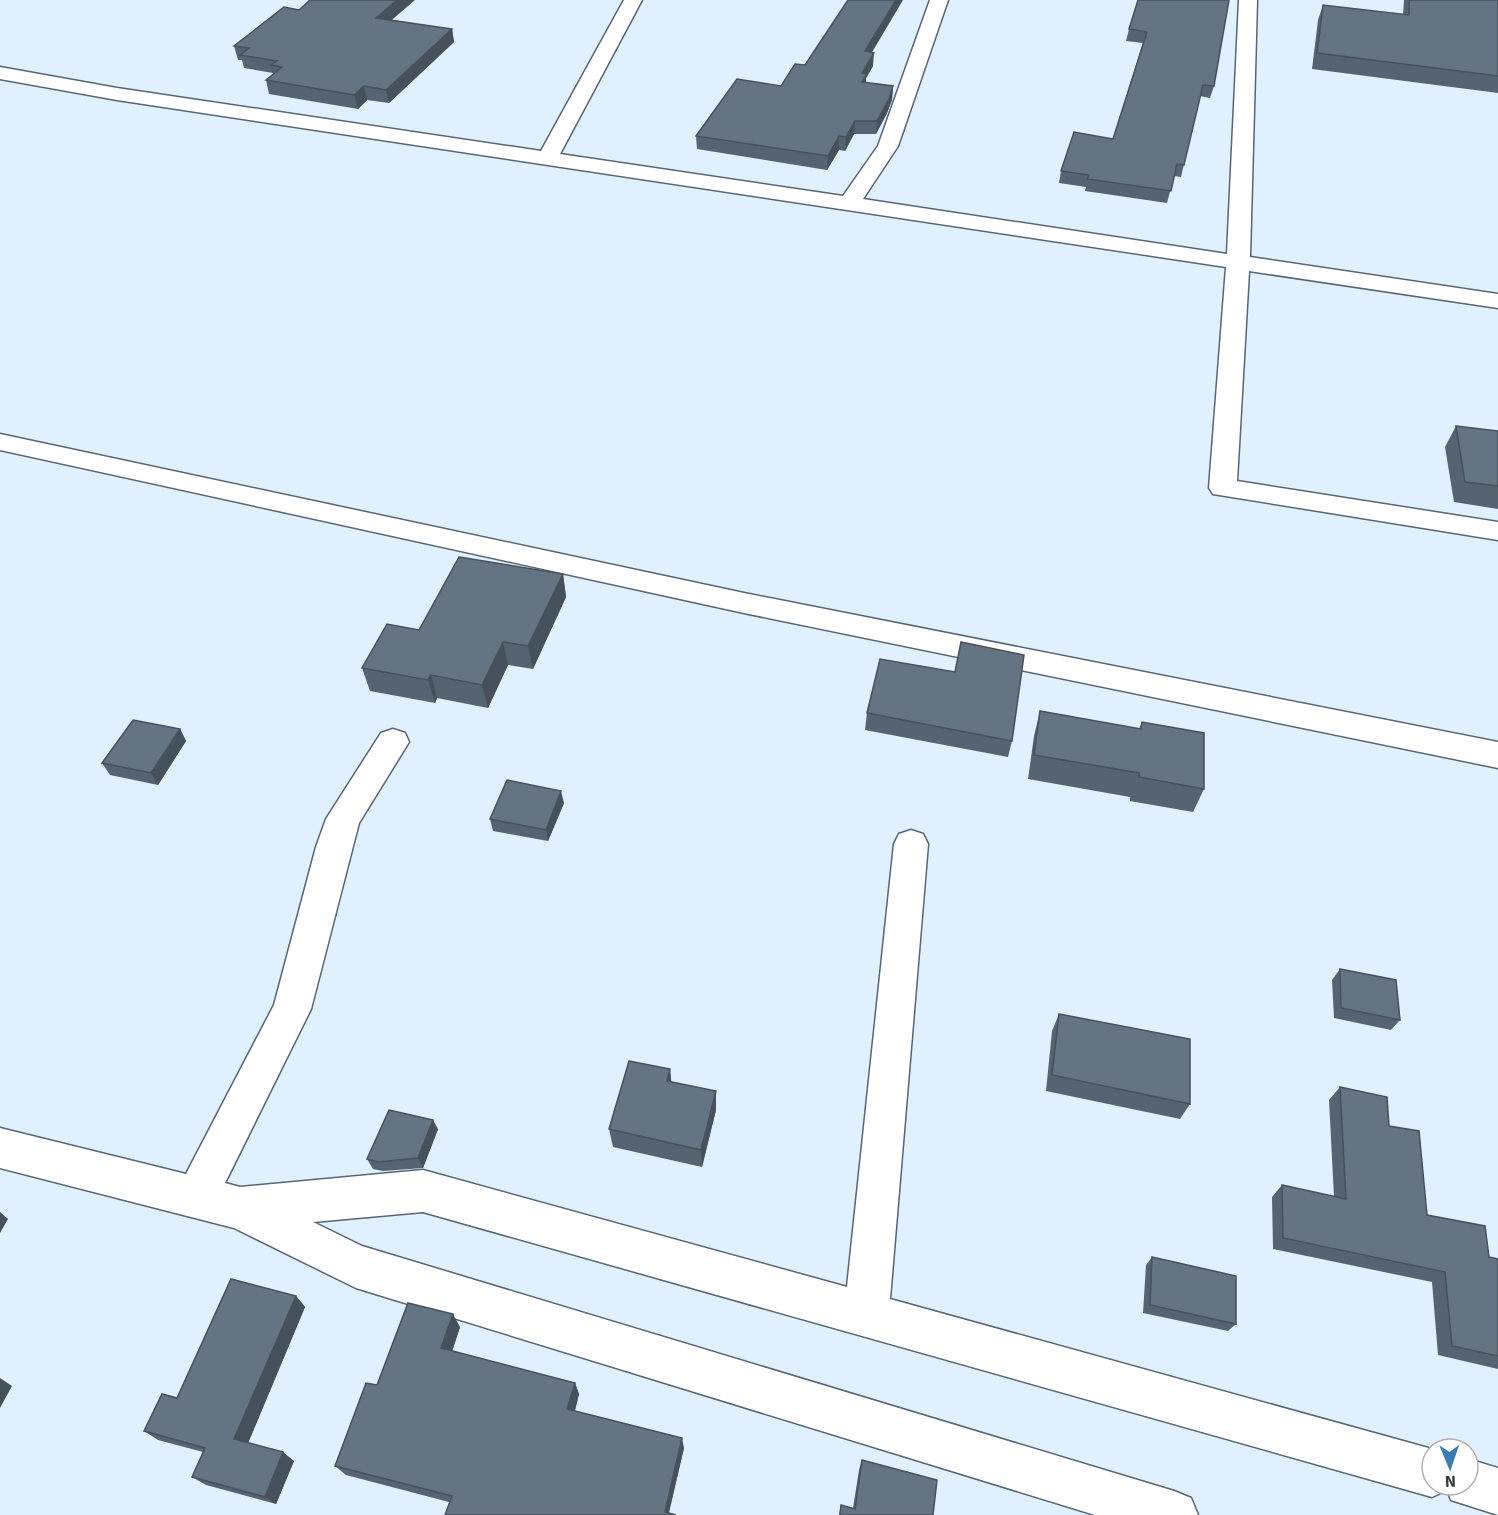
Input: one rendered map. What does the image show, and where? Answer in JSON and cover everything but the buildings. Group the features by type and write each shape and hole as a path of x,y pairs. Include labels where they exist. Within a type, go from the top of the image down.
{"street":[{"path":"547,159 633,0"},
{"path":"849,204 888,146 931,17 939,0"},
{"path":"1248,0 1238,262 1223,488 1498,531"},
{"path":"0,74 117,94 1498,301"},
{"path":"0,442 744,603 1498,754"},
{"path":"196,1197 292,1009 303,973 333,847 343,819 393,742"},
{"path":"866,1315 911,843"},
{"path":"0,1148 240,1208 356,1266 1174,1515"},
{"path":"240,1208 423,1191 1420,1470"},
{"path":"1480,1487 1498,1492"}]}
